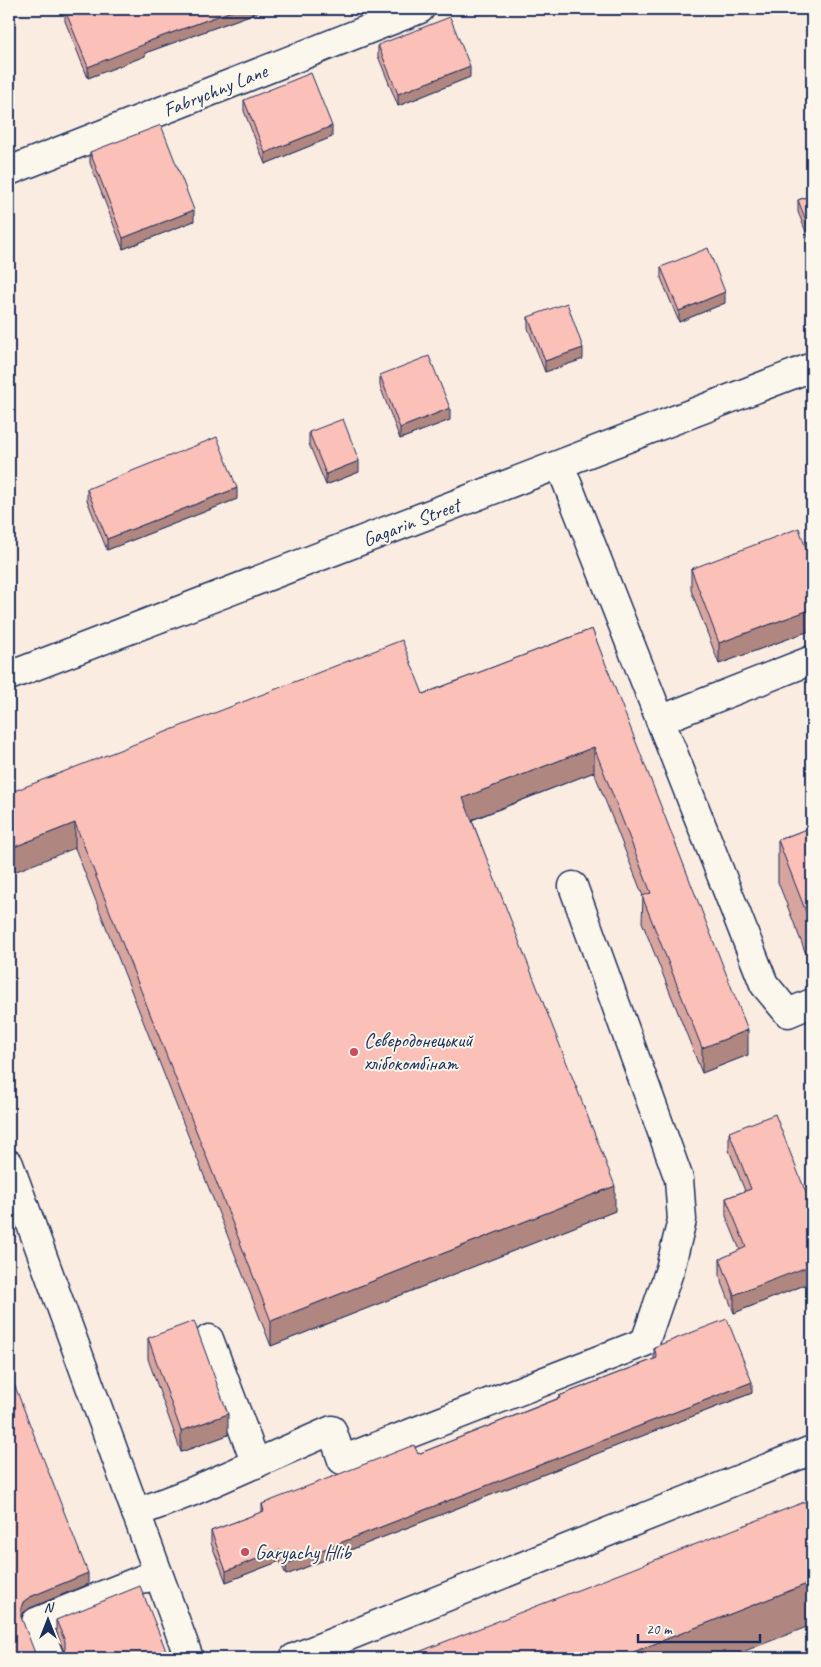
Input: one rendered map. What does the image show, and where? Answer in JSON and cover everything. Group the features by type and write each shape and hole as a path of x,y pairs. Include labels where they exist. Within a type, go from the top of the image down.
{"street":[{"name":"Fabrychny Lane","path":"9,171 420,9"},
{"name":"Gagarin Street","path":"9,676 812,367"},
{"path":"560,465 764,984 788,1013 812,1003"},
{"path":"660,720 812,660"},
{"path":"136,1513 191,1492 332,1430 342,1460 645,1342 670,1269 682,1220 679,1178 573,886"},
{"path":"9,1164 189,1658"},
{"path":"209,1339 256,1464"},
{"path":"294,1658 812,1450"},
{"path":"50,1658 36,1622 158,1573"}],"building":[{"path":"237,9 144,43 88,67 65,10"},
{"path":"450,17 470,66 398,94 378,45"},
{"path":"311,73 332,126 265,153 244,100"},
{"path":"161,125 194,210 123,238 90,152"},
{"path":"812,195 812,236 798,200"},
{"path":"708,248 725,292 679,311 661,267"},
{"path":"567,303 583,348 545,361 528,317"},
{"path":"429,356 450,408 400,428 380,375"},
{"path":"343,419 359,461 326,474 309,432"},
{"path":"217,437 237,488 107,539 87,489"},
{"path":"799,528 812,566 812,609 719,643 691,569"},
{"name":"Сєвєродонецький хлібокомбінат","path":"592,629 748,1030 702,1048 642,896 651,893 594,747 463,798 615,1186 271,1321 75,823 9,849 9,793 402,640 423,694"},
{"path":"812,827 812,915 808,917 778,840"},
{"path":"775,1114 812,1208 812,1257 805,1260 807,1267 734,1295 720,1259 746,1247 726,1198 751,1189 729,1132"},
{"path":"727,1319 752,1382 286,1564 280,1550 226,1571 211,1531 264,1511 262,1504 414,1445 418,1454 560,1398 559,1396 657,1358 654,1347"},
{"path":"194,1321 228,1414 181,1431 148,1338"},
{"path":"9,1371 88,1573 30,1597 23,1602 21,1617 35,1653 40,1658 9,1658"},
{"path":"812,1499 812,1582 618,1658 403,1658"},
{"path":"140,1586 169,1658 60,1658 65,1649 65,1641 56,1620"}],"place":[{"name":"Сєвєродонецький хлібокомбінат","path":"354,1052"},
{"name":"Garyachy Hlib","path":"245,1552"}]}
